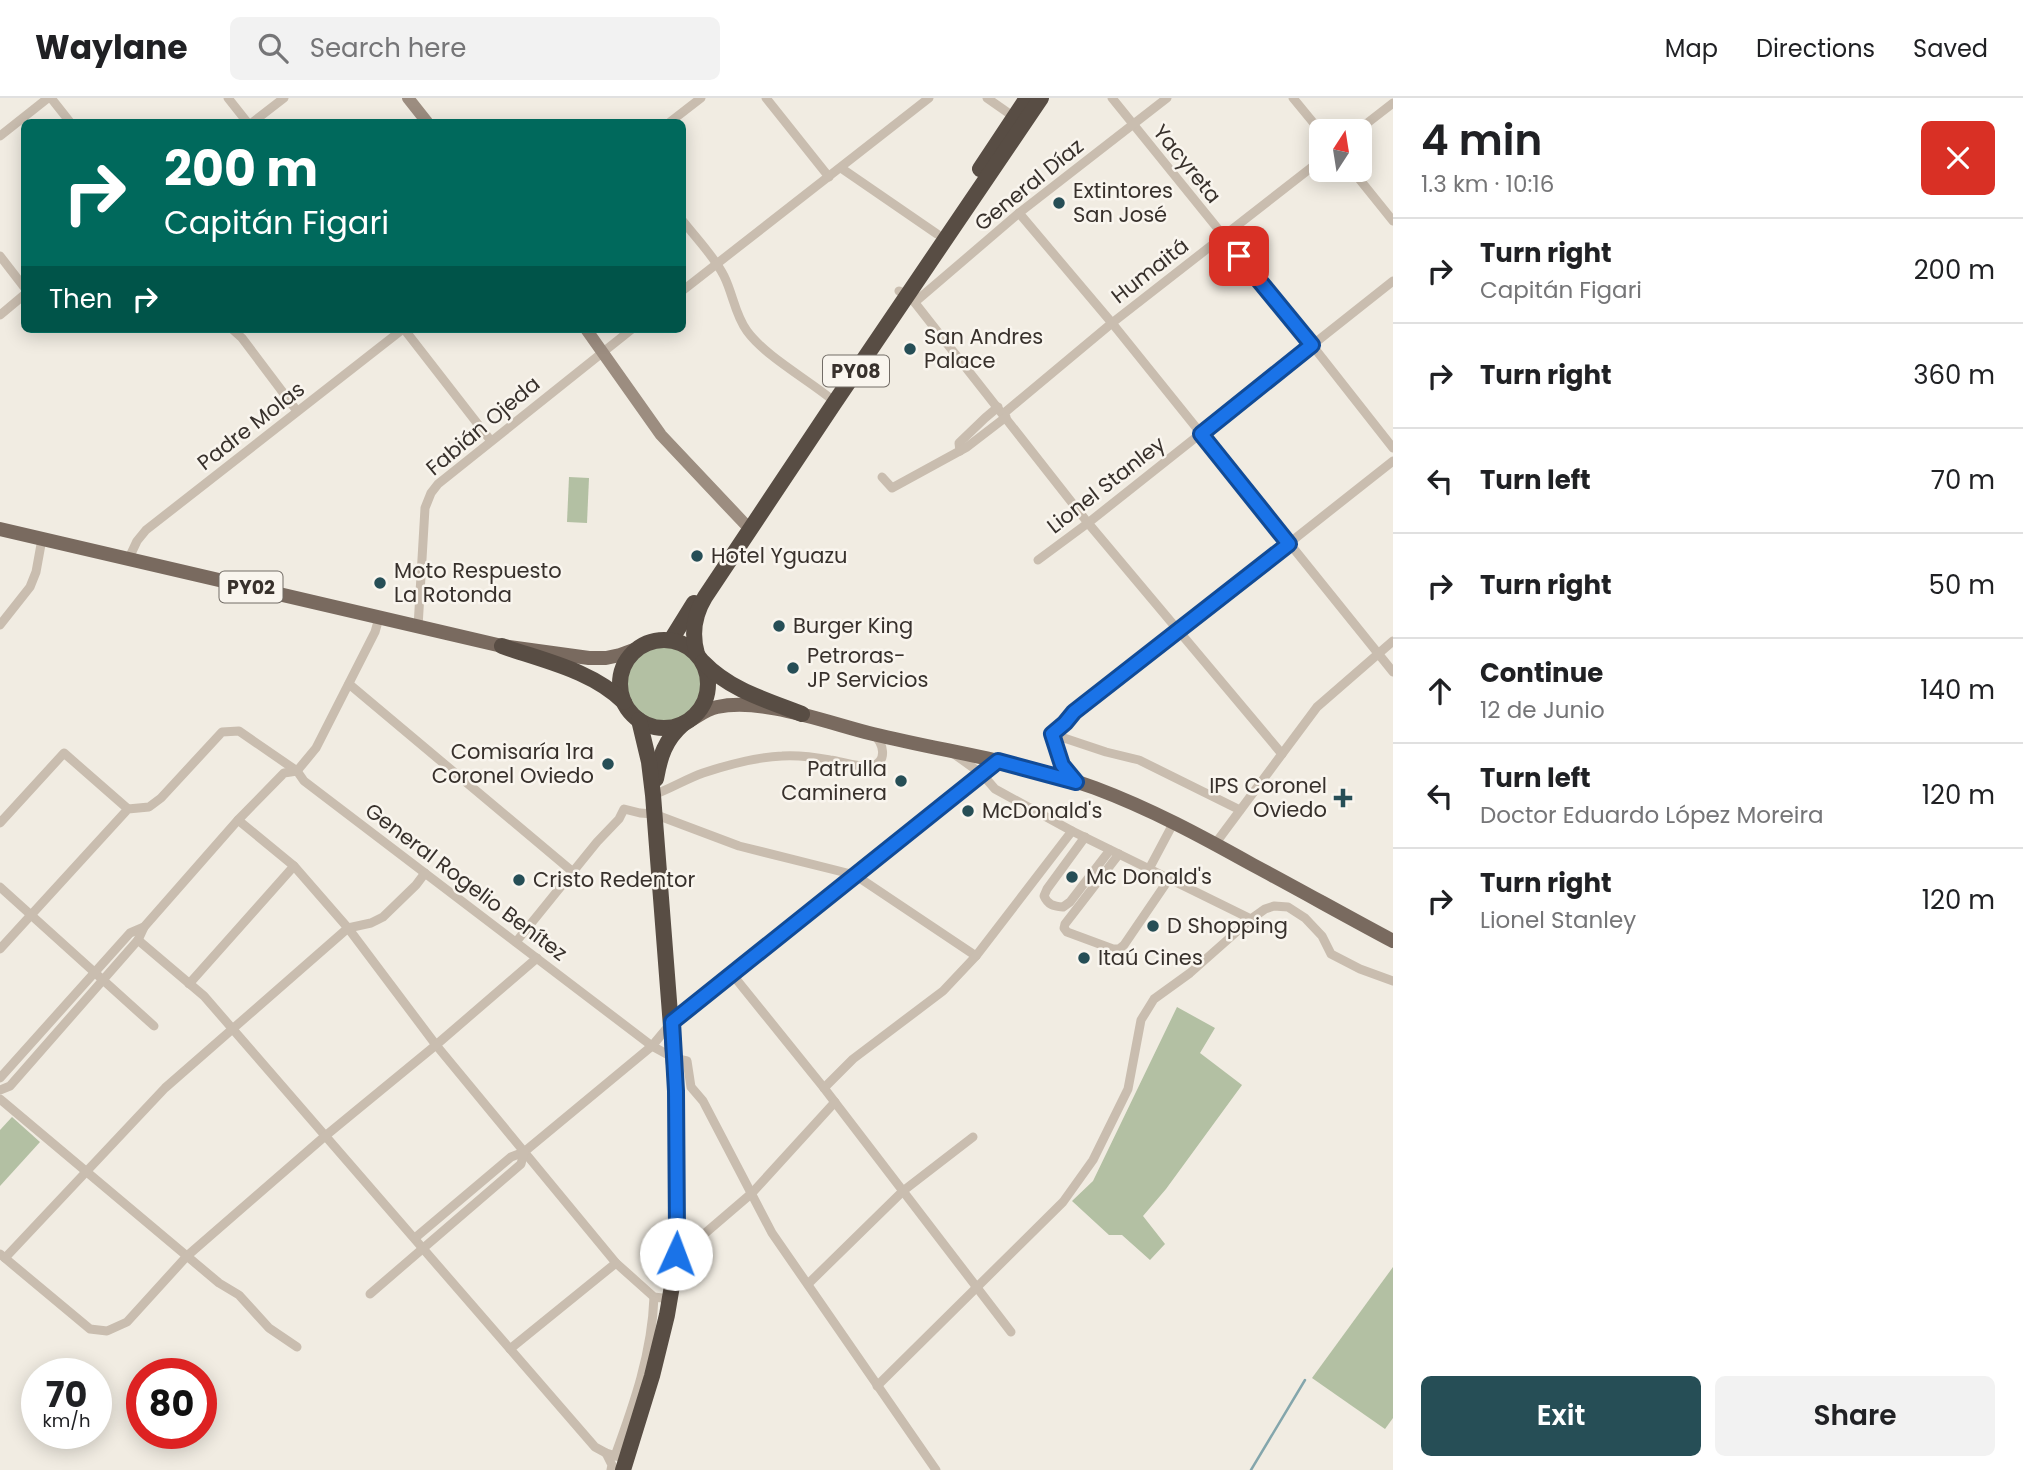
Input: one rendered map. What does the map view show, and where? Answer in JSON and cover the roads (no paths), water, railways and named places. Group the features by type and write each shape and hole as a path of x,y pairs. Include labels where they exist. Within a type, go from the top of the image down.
{"highway":[{"name":"PY08","path":"671,640 832,399 907,296 1019,120 1027,98"},
{"name":"PY08","path":"907,296 937,234 1019,120 1041,98"},
{"name":"PY08","path":"700,658 693,633 694,623 701,605 747,525"},
{"name":"PY02","path":"639,648 660,640 671,640"},
{"path":"671,640 689,647 713,672 734,688 802,714"},
{"name":"PY02","path":"502,646 594,678 610,688 639,720"},
{"path":"624,702 620,678 630,656 639,648"},
{"path":"653,795 664,746 671,736 699,712 705,701 709,687 708,674 700,658"},
{"path":"639,720 664,728 686,722"},
{"path":"618,1460 652,1376 662,1298 676,1254 677,1234 676,1091 672,1022 653,795 649,762 639,720"}],"main road":[{"name":"PY02","path":"0,528 502,646 597,658 620,655 639,648"},
{"path":"686,722 714,707 734,704 756,706 802,714 873,734 998,761 1076,782 1174,822 1393,941"}],"street":[{"path":"22,119 50,98 68,119"},
{"path":"228,98 245,119"},
{"path":"257,119 284,98"},
{"path":"408,98 425,119"},
{"path":"674,119 701,98"},
{"path":"766,98 829,177"},
{"path":"686,288 929,98"},
{"path":"987,98 1019,120"},
{"name":"Yacyreta","path":"1112,98 1393,447"},
{"name":"General Díaz","path":"907,296 1167,98"},
{"path":"1293,98 1310,119"},
{"path":"1372,119 1393,103"},
{"path":"0,136 21,120"},
{"path":"841,168 937,234"},
{"name":"Humaitá","path":"882,477 892,488 960,451 1112,323 1309,169"},
{"path":"1362,182 1393,221"},
{"path":"1019,213 1112,323 1393,672"},
{"path":"686,225 718,265 741,323 749,334 832,399"},
{"path":"0,256 21,283"},
{"name":"Lionel Stanley","path":"1038,560 1393,281"},
{"path":"907,296 1088,523 1282,754"},
{"path":"0,316 21,298"},
{"path":"236,333 297,411"},
{"name":"Padre Molas","path":"129,558 146,530 399,333"},
{"path":"407,333 491,440"},
{"path":"589,333 661,435 747,525"},
{"name":"Fabián Ojeda","path":"418,627 425,508 431,493 438,484 491,440 627,333"},
{"path":"1052,734 1074,712 1393,461"},
{"path":"0,625 30,587 36,572 42,539"},
{"path":"0,1090 10,1086 138,940 144,927 238,820 284,773 298,771 316,748 375,632 379,618"},
{"path":"1215,844 1317,707 1393,641"},
{"path":"349,684 573,872"},
{"name":"General Rogelio Benítez","path":"128,809 149,807 161,798 222,732 239,731 298,771 304,780 652,1046 674,1058"},
{"path":"653,795 701,774 752,760 780,756 873,766 880,760 883,751 881,742 873,734"},
{"path":"1052,734 1062,765 1076,782"},
{"path":"1052,734 1139,760 1240,810"},
{"path":"950,750 982,774 995,789 1072,831 1251,919"},
{"path":"0,823 64,753 128,809 0,949"},
{"path":"415,1238 511,1157 524,1152 652,1046 672,1022 998,761"},
{"path":"516,942 597,842 620,819 624,810 654,814 740,846 855,875 976,956"},
{"path":"238,820 294,866 348,928 436,1045 616,1264 662,1298"},
{"path":"1149,869 1174,822"},
{"path":"824,1088 853,1059 943,991 976,956 1072,831"},
{"path":"1085,837 1047,889 1044,896 1047,902 1063,907 1070,902 1110,850"},
{"path":"1119,854 1065,925 1067,932 1119,949 1125,945 1169,878"},
{"path":"189,984 294,866"},
{"path":"425,873 383,917 371,923 348,928 165,1088 3,1256 90,1329 107,1331 127,1322 187,1256 537,958"},
{"path":"0,887 154,1026"},
{"path":"877,1386 1063,1202 1093,1160 1128,1089 1141,1020 1154,999 1190,974 1251,919 1274,906 1287,907 1306,918 1322,936 1331,954 1360,969 1393,981"},
{"path":"0,1078 130,933 144,927"},
{"path":"138,940 204,996 595,1447 618,1460 611,1470"},
{"path":"732,974 835,1102 1011,1332"},
{"path":"674,1058 687,1061 691,1087 703,1101 772,1233 936,1470"},
{"path":"0,1099 219,1283 239,1295 268,1328 296,1347"},
{"path":"676,1254 752,1193 835,1102"},
{"path":"808,1284 903,1191 973,1138"},
{"path":"370,1294 521,1164 524,1152"},
{"path":"510,1349 616,1264"}],"waterway":[{"path":"1251,1470 1305,1380"}],"place":[{"name":"Extintores San José","path":"1059,203"},
{"name":"San Andres Palace","path":"910,349"},
{"name":"Hotel Yguazu","path":"697,556"},
{"name":"Moto Respuesto La Rotonda","path":"380,583"},
{"name":"Burger King","path":"779,626"},
{"name":"Petroras- JP Servicios","path":"793,668"},
{"name":"Comisaría 1ra Coronel Oviedo","path":"608,764"},
{"name":"Patrulla Caminera","path":"901,781"},
{"name":"IPS Coronel Oviedo","path":"1343,798"},
{"name":"McDonald's","path":"968,811"},
{"name":"Mc Donald's","path":"1072,877"},
{"name":"Cristo Redentor","path":"519,880"},
{"name":"D Shopping","path":"1153,926"},
{"name":"Itaú Cines","path":"1084,958"}]}
